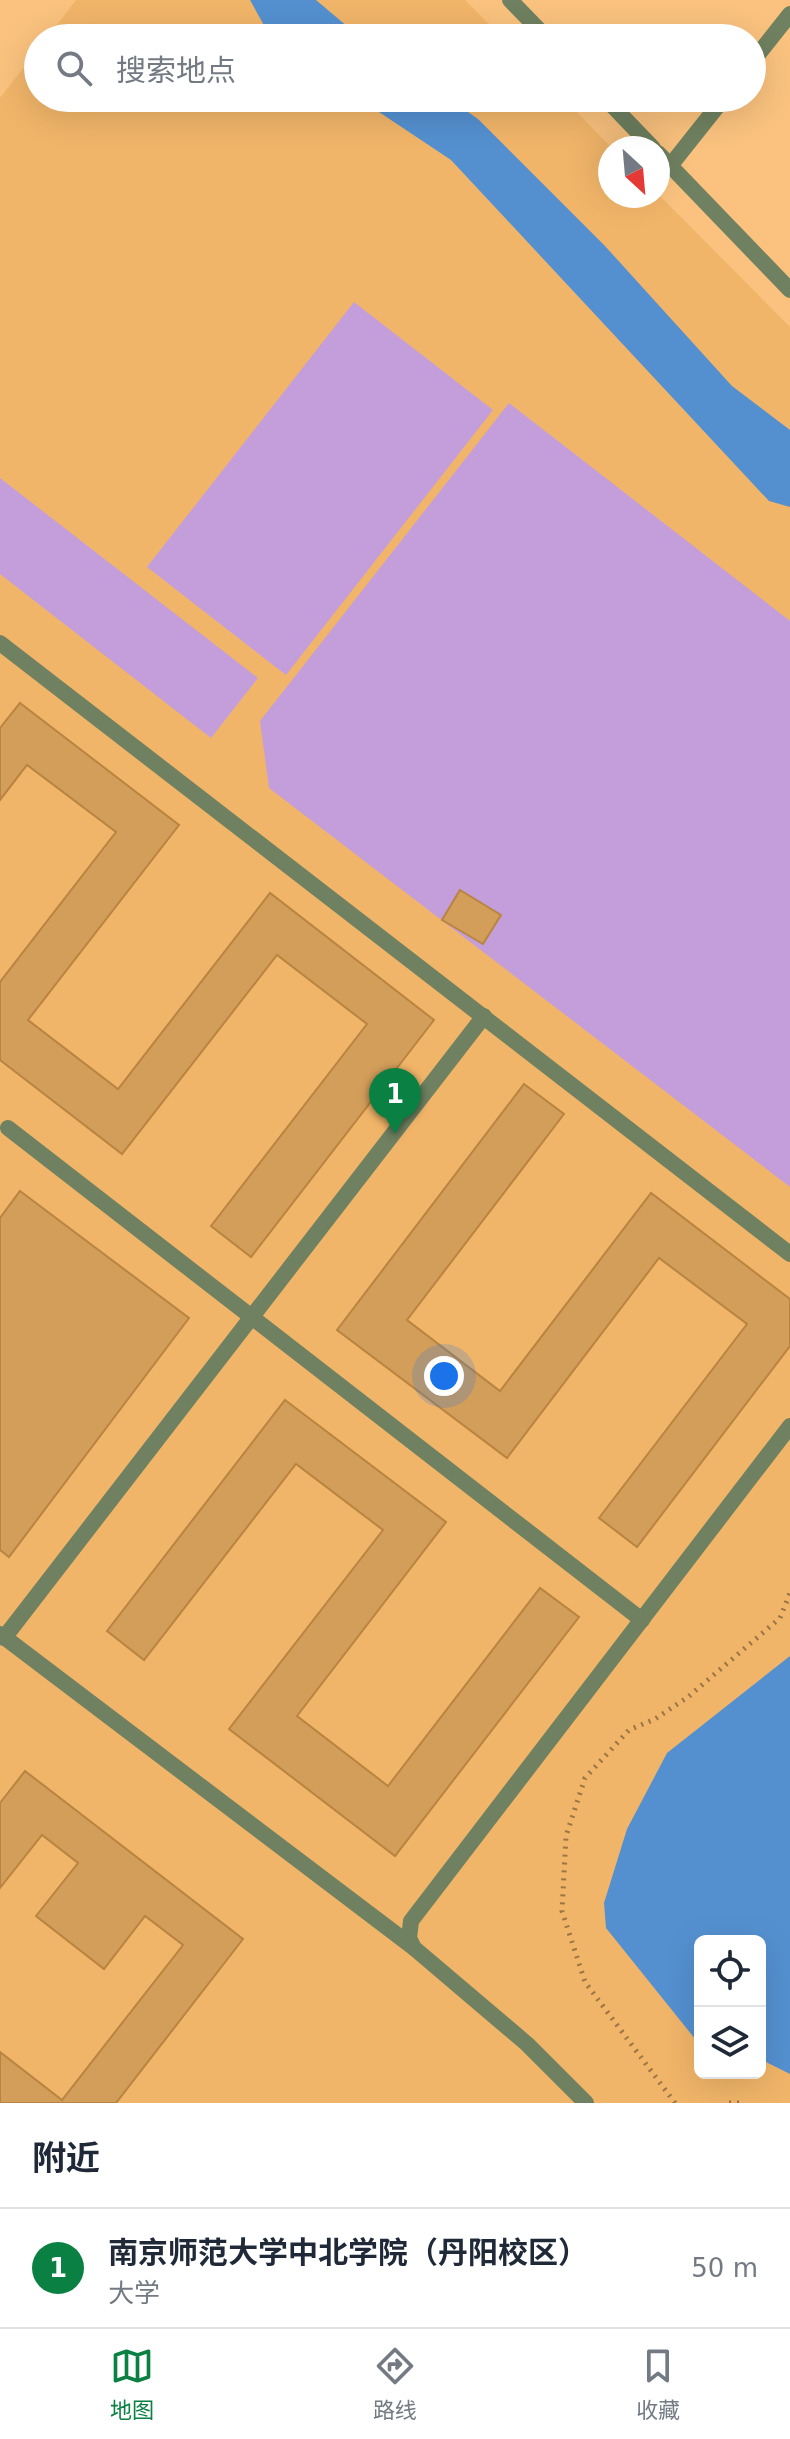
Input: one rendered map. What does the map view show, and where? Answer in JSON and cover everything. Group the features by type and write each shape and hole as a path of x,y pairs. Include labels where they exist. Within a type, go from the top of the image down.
{"street":[{"path":"510,0 533,24"},
{"path":"766,44 790,14"},
{"path":"618,112 641,136"},
{"path":"713,112 670,166 790,290"},
{"path":"0,643 790,1254"},
{"path":"484,1016 3,1642 414,1948 527,2044 586,2103"},
{"path":"3,1129 252,1317 642,1620"},
{"path":"414,1948 409,1938 411,1921 790,1426"}],"path":[{"path":"675,2103 585,1982 562,1911 566,1836 585,1778 629,1730 655,1719 688,1697 780,1618 790,1593"},
{"path":"729,2103 743,2103"}],"shaded area":[{"path":"76,0 465,0 489,24 58,24"},
{"path":"24,67 24,112 577,112 600,136 598,208 670,206 790,327 790,2103 0,2103 0,98"},
{"path":"354,302 493,410 286,675 147,567"},
{"path":"509,403 790,621 790,1187 269,788 260,721"},
{"path":"0,478 258,678 211,738 0,574"}],"water":[{"path":"250,0 316,0 344,24 263,24"},
{"path":"379,112 468,112 478,119 605,246 732,386 790,430 790,507 769,501 451,160"},
{"path":"790,1656 790,2074 766,2062 766,1935 694,1935 694,2038 606,1928 604,1903 627,1829 667,1753"}],"building":[{"path":"20,703 179,825 28,1020 118,1089 270,893 434,1020 251,1257 211,1226 367,1024 277,955 122,1154 0,1060 0,982 116,832 27,765 0,800 0,728"},
{"path":"460,890 501,915 483,944 442,920"},
{"path":"524,1084 564,1114 407,1320 500,1391 651,1193 790,1299 790,1346 637,1547 599,1518 747,1324 659,1258 507,1458 337,1330"},
{"path":"20,1191 189,1318 9,1557 0,1550 0,1218"},
{"path":"285,1400 446,1522 297,1716 388,1786 540,1588 579,1617 395,1856 229,1729 383,1530 296,1464 144,1660 107,1631"},
{"path":"25,1771 243,1939 116,2103 0,2103 0,2052 62,2100 183,1945 145,1916 104,1969 36,1916 78,1863 42,1835 0,1888 0,1803"}],"place":[{"name":"南京师范大学中北学院（丹阳校区）","path":"395,1134"}]}
